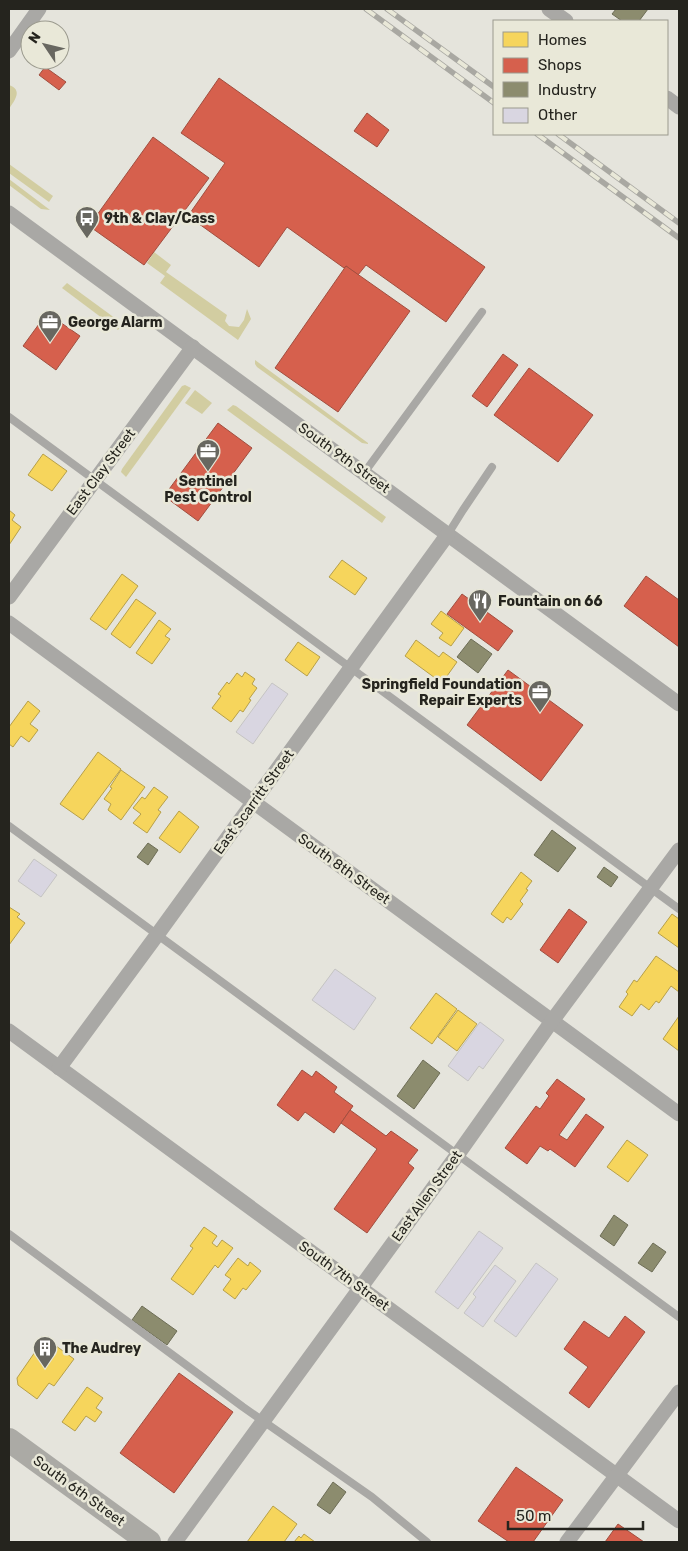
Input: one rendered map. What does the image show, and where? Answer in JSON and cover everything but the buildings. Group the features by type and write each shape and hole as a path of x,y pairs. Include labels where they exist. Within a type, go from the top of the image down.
{"main road":[{"name":"South 6th Street","path":"9,1440 149,1542"}],"street":[{"path":"9,51 39,9"},
{"path":"549,9 565,20"},
{"path":"668,99 679,107"},
{"name":"South 9th Street","path":"9,213 679,704"},
{"name":"East Clay Street","path":"9,597 193,347"},
{"name":"East Scarritt Street","path":"58,1068 158,935 448,534"},
{"name":"South 8th Street","path":"9,623 679,1114"},
{"name":"East Allen Street","path":"175,1542 458,1154 552,1021 679,850"},
{"name":"South 7th Street","path":"9,1031 679,1521"},
{"path":"567,1542 679,1392"}],"lane":[{"path":"364,473 482,312"},
{"path":"9,417 679,909"},
{"path":"448,534 492,467"},
{"path":"9,826 679,1317"},
{"path":"9,1234 263,1421 372,1497 427,1542"}],"shaded area":[{"path":"9,85 17,92 9,109"},
{"path":"9,164 53,196 49,202 9,173"},
{"path":"9,179 50,210 41,209 9,185"},
{"path":"154,252 171,265 166,272 227,315 225,321 229,326 239,327 244,320 247,309 251,319 238,340 160,283 165,276 147,263"},
{"path":"67,283 123,324 118,330 62,288"},
{"path":"255,360 368,444 362,443 257,367"},
{"path":"185,385 191,388 126,477 121,472 122,469 182,386"},
{"path":"195,390 212,403 202,414 185,403"},
{"path":"233,405 386,517 382,523 227,410"}],"railway":[{"path":"366,9 493,102"},
{"path":"387,9 493,86"},
{"path":"538,135 679,238"},
{"path":"559,135 679,223"}],"place":[{"name":"9th & Clay/Cass","path":"87,239"},
{"name":"George Alarm","path":"50,343"},
{"name":"Sentinel Pest Control","path":"208,472"},
{"name":"Fountain on 66","path":"480,622"},
{"name":"Springfield Foundation Repair Experts","path":"540,713"},
{"name":"The Audrey","path":"45,1369"}]}
